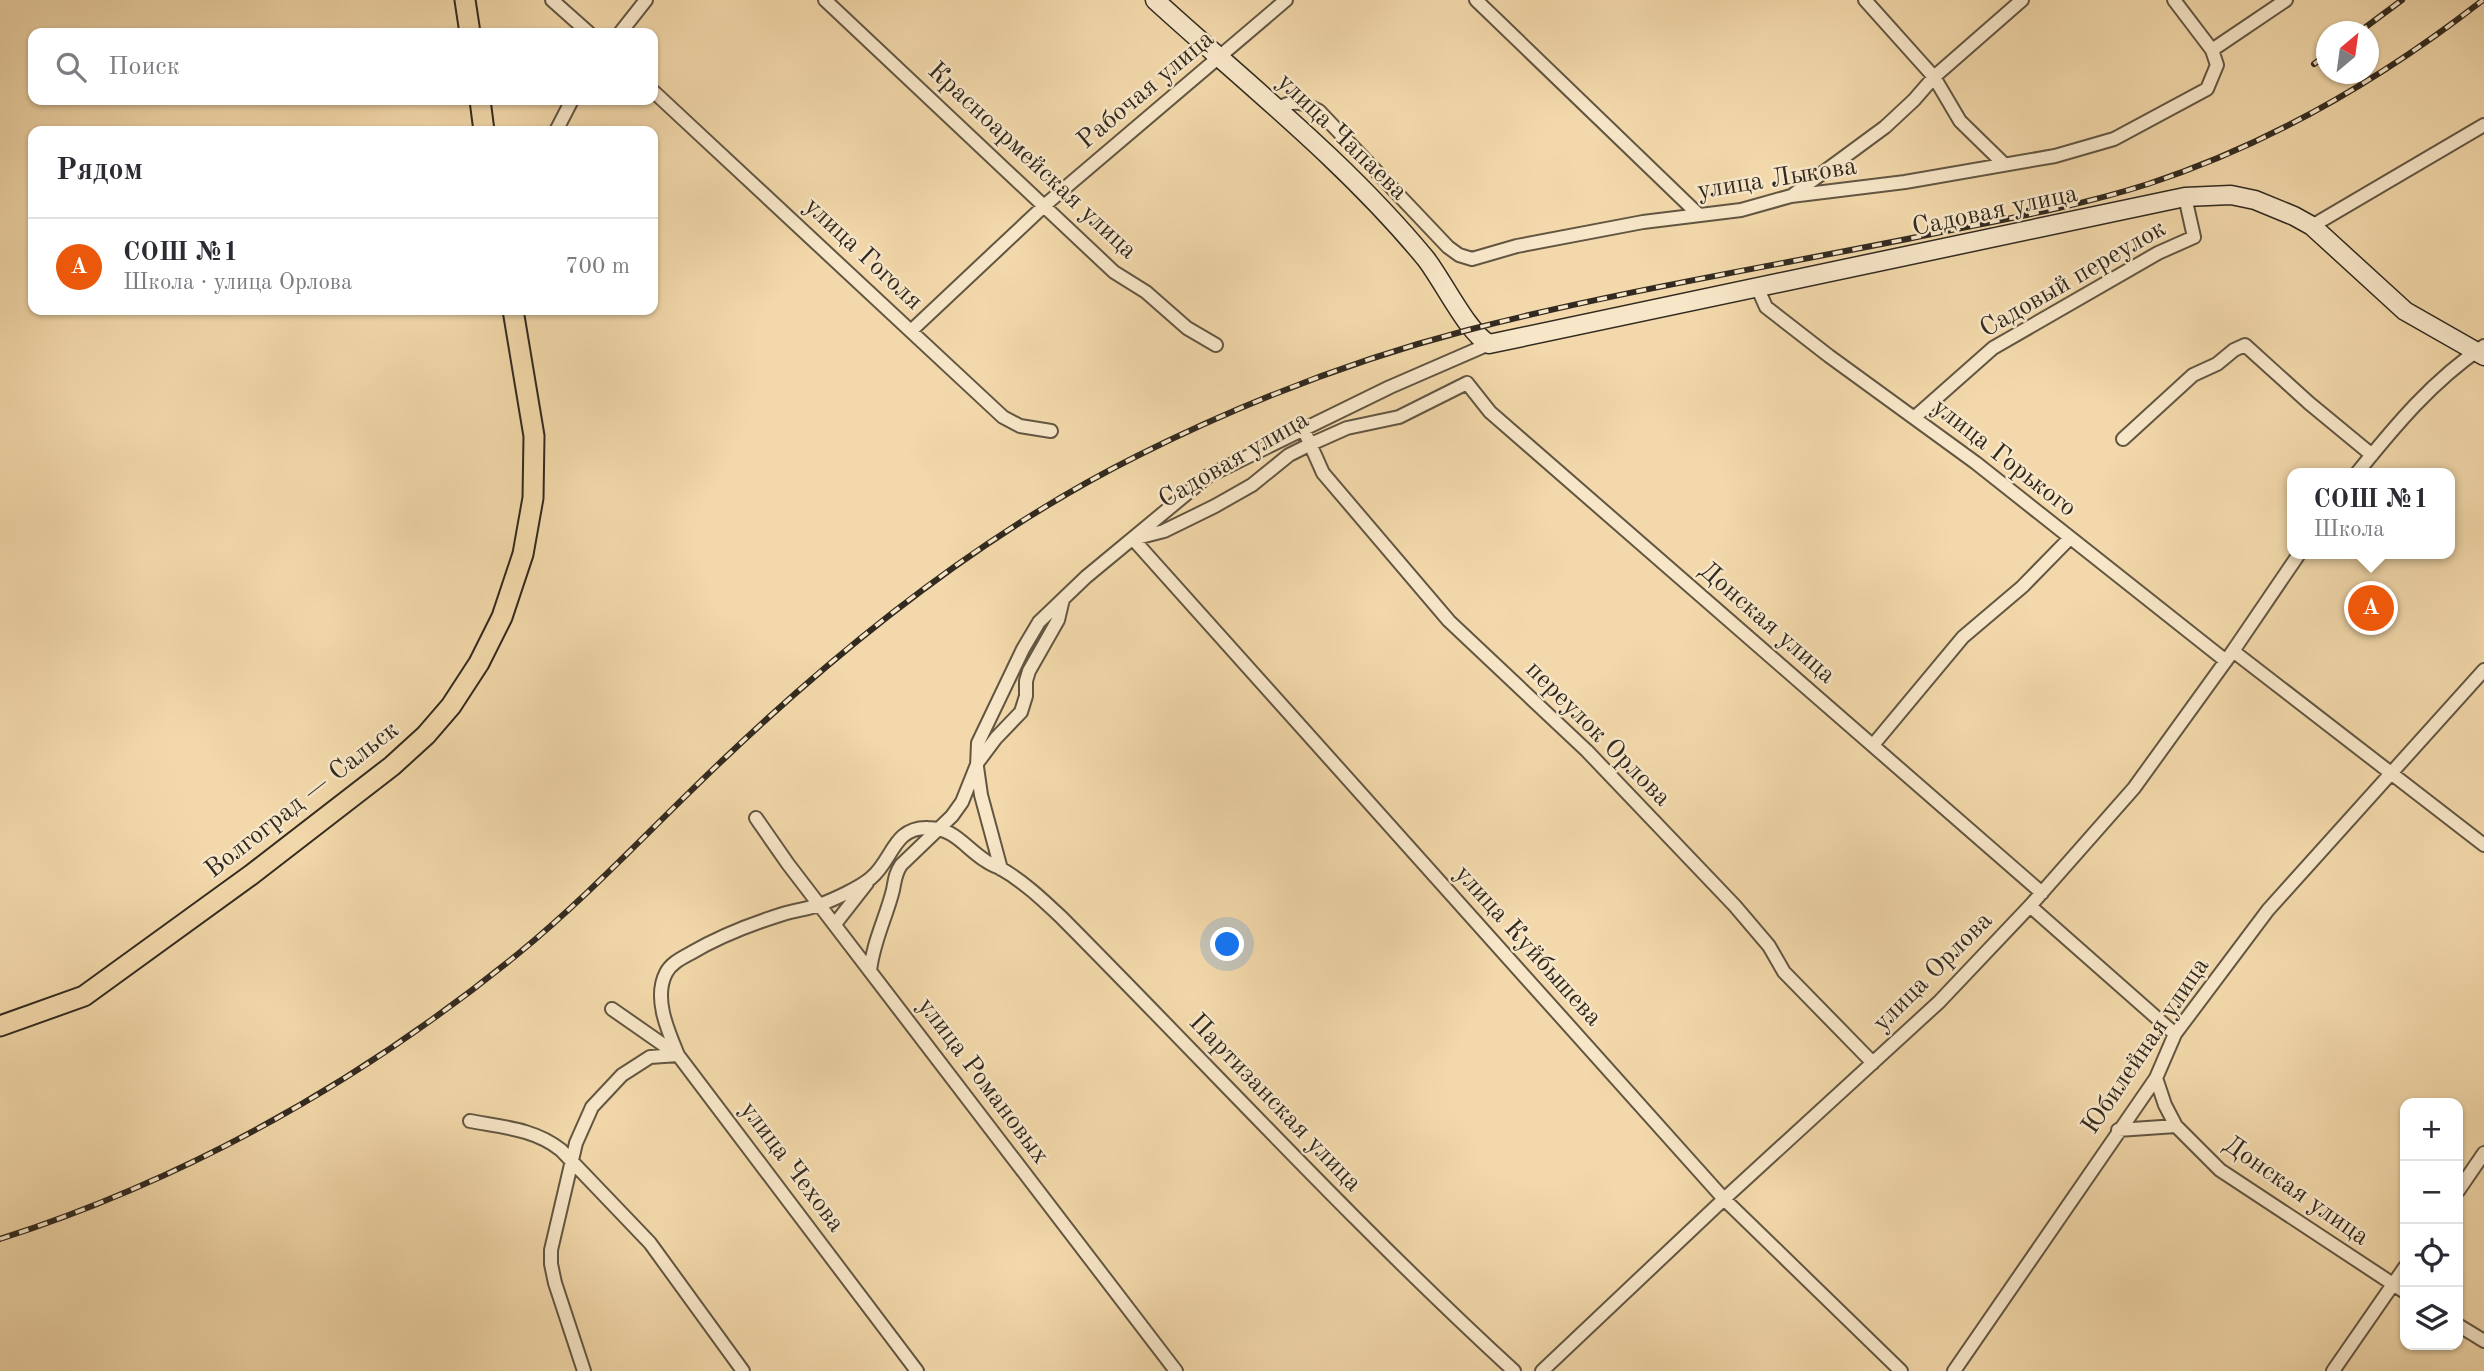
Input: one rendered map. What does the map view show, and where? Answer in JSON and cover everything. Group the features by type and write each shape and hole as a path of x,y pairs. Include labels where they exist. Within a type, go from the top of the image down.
{"main road":[{"path":"465,0 469,28"},
{"path":"481,105 483,126"},
{"name":"Волгоград — Сальск","path":"0,1026 84,996 251,875 392,766 426,735 451,706 479,663 502,617 523,554 533,498 534,436 514,315"}],"street":[{"path":"552,0 583,28"},
{"path":"624,28 646,0"},
{"name":"Красноармейская улица","path":"825,0 1114,272 1146,292 1187,328 1216,345"},
{"name":"улица Чапаева","path":"1155,0 1362,187 1445,286 1472,329 1489,344"},
{"name":"Рабочая улица","path":"912,330 1045,205 1286,0"},
{"path":"1476,0 1699,215"},
{"path":"1865,0 1934,77 1960,121 2004,164"},
{"path":"1791,196 1885,127 1934,77 2022,0"},
{"path":"2174,0 2212,50 2286,0"},
{"name":"улица Лыкова","path":"1277,109 1292,102 1308,105 1319,111 1448,247 1459,255 1472,259 1517,246 1643,222 1741,210 1791,196 1905,181 2055,156 2114,139 2207,89 2217,65 2212,50"},
{"name":"улица Гоголя","path":"658,96 1003,417 1020,426 1051,431"},
{"path":"559,126 569,105"},
{"path":"2312,226 2484,125"},
{"name":"Садовая улица","path":"1133,539 1208,476 1390,387 1489,344 2185,197 2231,195 2255,200 2312,226 2405,311 2482,351"},
{"name":"Садовый переулок","path":"1914,417 1993,348 2158,253 2194,237 2185,197"},
{"name":"улица Горького","path":"1758,289 1766,307 1829,356 2484,845"},
{"path":"2123,439 2193,375 2217,364 2245,345 2372,455"},
{"path":"2361,468 2446,373 2482,351"},
{"name":"Садовая улица","path":"1133,539 1164,531 1215,506 1252,485 1289,455 1311,444 1347,428 1399,417 1467,383"},
{"name":"Донская улица","path":"1467,383 1490,412 2042,893"},
{"name":"переулок Орлова","path":"1303,428 1323,473 1449,621 1587,751 1735,906 1769,946 1784,972 1873,1063"},
{"path":"1873,745 1963,637 2022,587 2070,538"},
{"path":"1001,869 981,795 978,743 1023,649 1039,622 1065,596 1133,539"},
{"name":"улица Куйбышева","path":"1133,539 1724,1199 1901,1371"},
{"name":"улица Орлова","path":"1542,1371 1939,1002 2030,906 2134,788 2230,656 2296,559"},
{"path":"870,971 895,874 901,864 939,829 962,802 978,762 1021,712 1029,671 1058,620 1065,596"},
{"name":"Юбилейная улица","path":"1954,1371 2156,1078 2175,1034 2268,910 2484,670"},
{"name":"улица Романовых","path":"756,818 819,905 1176,1371"},
{"path":"835,924 899,840 911,830 939,829"},
{"name":"Партизанская улица","path":"939,829 955,834 985,861 1001,869 1035,894 1062,918 1342,1206 1514,1371"},
{"path":"584,1371 555,1283 551,1250 571,1160 592,1107 622,1075 650,1057 678,1055 668,1031 662,1001 662,985 672,965 715,939 767,919 819,905 871,878"},
{"path":"2030,906 2175,1034"},
{"name":"улица Чехова","path":"612,1009 678,1055 917,1371"},
{"name":"Донская улица","path":"2156,1078 2176,1126 2220,1170 2400,1289"},
{"path":"470,1121 532,1133 547,1139 561,1150 650,1243 743,1371"},
{"path":"2118,1130 2176,1126"},
{"path":"2463,1184 2484,1153"},
{"path":"2333,1371 2400,1274"},
{"path":"2463,1328 2484,1341"}],"railway":[{"path":"2374,21 2402,0"},
{"path":"0,1239 71,1214 207,1155 337,1083 399,1043 460,999 546,930 772,714 870,631 972,554 1081,486 1137,456 1217,418 1299,384 1468,330 1639,291 2094,200 2148,184 2238,149 2324,106 2406,56 2483,0"}],"place":[{"name":"СОШ №1","path":"2371,608"}]}
